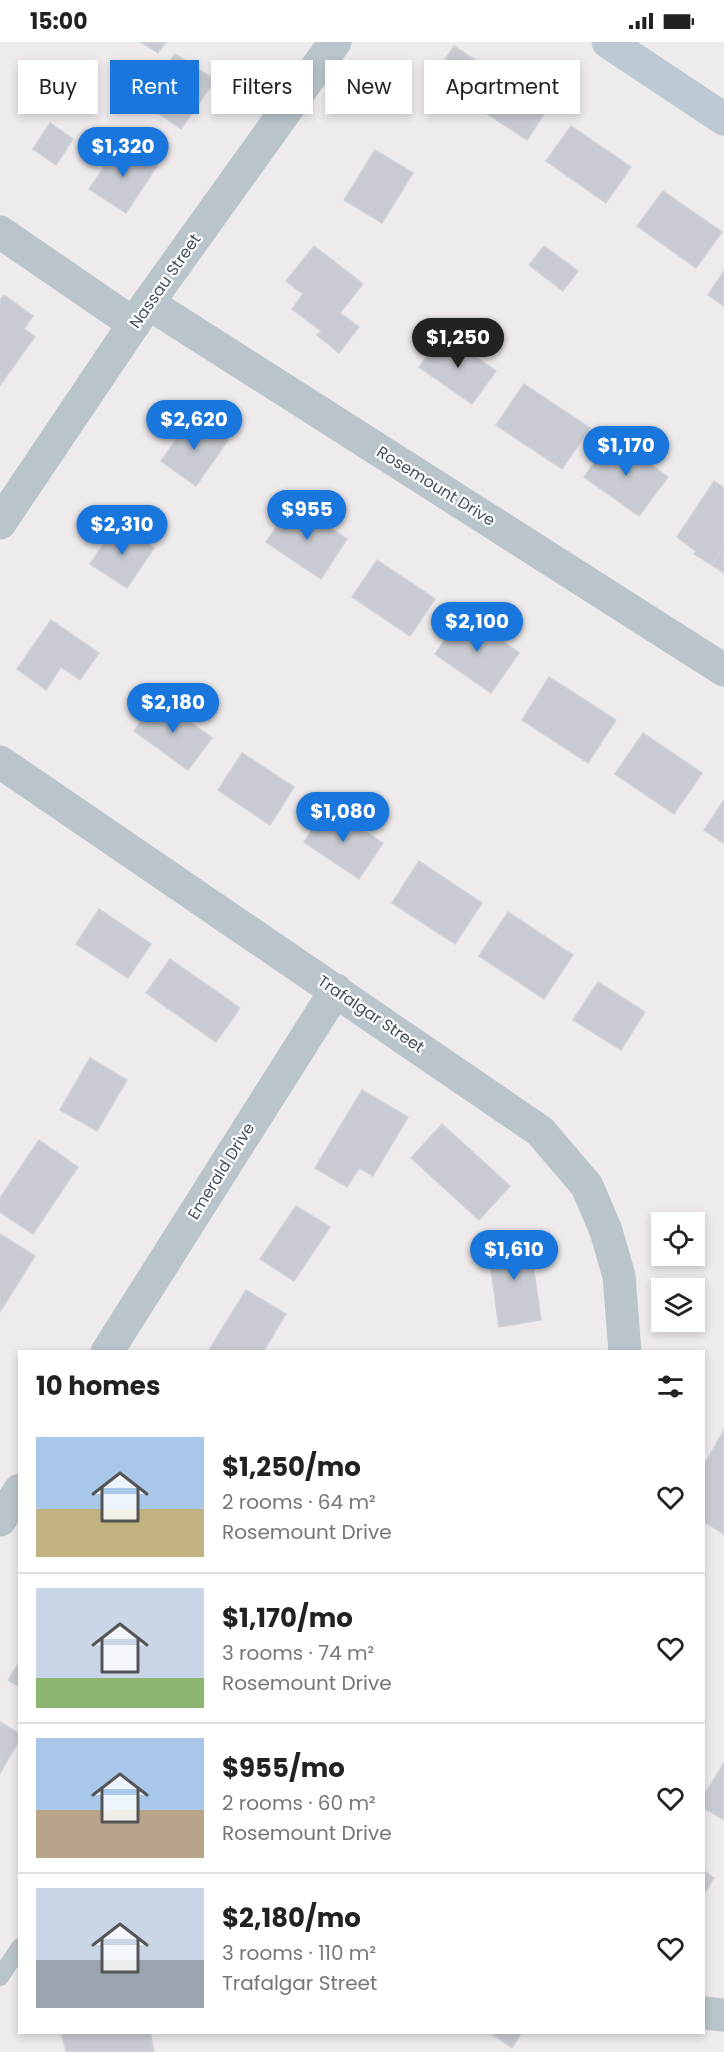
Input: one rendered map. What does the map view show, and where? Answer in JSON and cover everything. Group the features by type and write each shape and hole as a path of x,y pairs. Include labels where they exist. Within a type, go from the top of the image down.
{"main road":[{"path":"608,42 724,119"}],"street":[{"name":"Nassau Street","path":"0,523 141,314 335,42"},
{"name":"Rosemount Drive","path":"0,232 141,314 724,670"},
{"name":"Trafalgar Street","path":"0,762 540,1131 587,1186 606,1231 619,1276 625,1350"},
{"name":"Emerald Drive","path":"108,1350 336,990"},
{"path":"0,1520 18,1493"},
{"path":"705,2013 724,2014"}],"lane":[{"path":"0,1977 18,1950"}],"building":[{"path":"141,42 166,42 158,53"},
{"path":"454,46 475,60 445,60"},
{"path":"175,54 184,60 171,60"},
{"path":"199,70 211,77 211,86 199,103"},
{"path":"159,114 191,114 181,129"},
{"path":"488,114 544,114 527,140"},
{"path":"50,123 73,139 56,165 33,149"},
{"path":"571,126 631,167 606,203 546,161"},
{"path":"121,142 157,166 126,213 89,189"},
{"path":"375,150 413,173 382,223 344,200"},
{"path":"663,191 722,232 696,268 637,226"},
{"path":"314,246 363,284 340,313 359,327 339,353 317,335 321,331 292,309 303,294 286,281"},
{"path":"544,246 578,271 563,291 529,265"},
{"path":"724,271 724,306 708,295"},
{"path":"4,295 33,316 24,329 35,337 0,385 0,300"},
{"path":"443,334 496,371 472,404 419,367"},
{"path":"524,384 590,428 562,469 496,425"},
{"path":"193,415 228,440 196,486 161,461"},
{"path":"613,437 668,477 639,516 584,477"},
{"path":"714,481 724,488 724,546 712,565 694,554 696,551 677,537"},
{"path":"293,503 347,539 321,579 266,542"},
{"path":"117,524 154,548 127,588 90,564"},
{"path":"724,546 724,573 712,565"},
{"path":"377,560 435,599 410,636 352,597"},
{"path":"463,613 519,653 491,693 435,654"},
{"path":"51,620 99,653 80,680 61,667 46,690 17,669"},
{"path":"549,677 616,720 588,763 522,720"},
{"path":"157,698 212,738 188,770 134,731"},
{"path":"643,733 702,773 674,814 615,774"},
{"path":"242,753 294,787 270,825 218,790"},
{"path":"724,800 724,843 704,830"},
{"path":"327,807 383,843 359,879 304,842"},
{"path":"419,861 482,903 455,944 392,903"},
{"path":"99,909 151,944 128,978 76,944"},
{"path":"508,912 573,955 544,999 479,956"},
{"path":"170,959 240,1008 216,1042 146,993"},
{"path":"598,982 645,1012 621,1050 573,1020"},
{"path":"90,1058 127,1080 97,1131 60,1110"},
{"path":"362,1090 408,1117 373,1176 359,1168 347,1187 315,1168"},
{"path":"442,1124 510,1186 479,1220 411,1158"},
{"path":"39,1140 78,1167 33,1234 0,1212 0,1198"},
{"path":"296,1206 330,1227 294,1281 260,1259"},
{"path":"0,1234 35,1256 0,1312"},
{"path":"529,1236 541,1320 499,1327 487,1242"},
{"path":"246,1290 286,1314 264,1350 209,1350"},
{"path":"724,1430 724,1534 705,1523 705,1463"},
{"path":"18,1664 18,1686 8,1680"},
{"path":"0,1722 18,1733 18,1742 0,1773"},
{"path":"724,1763 724,1820 705,1809 705,1793"},
{"path":"705,1872 714,1878 705,1893"},
{"path":"62,2034 150,2034 154,2052 66,2052"},
{"path":"492,2034 521,2034 512,2048"}]}
